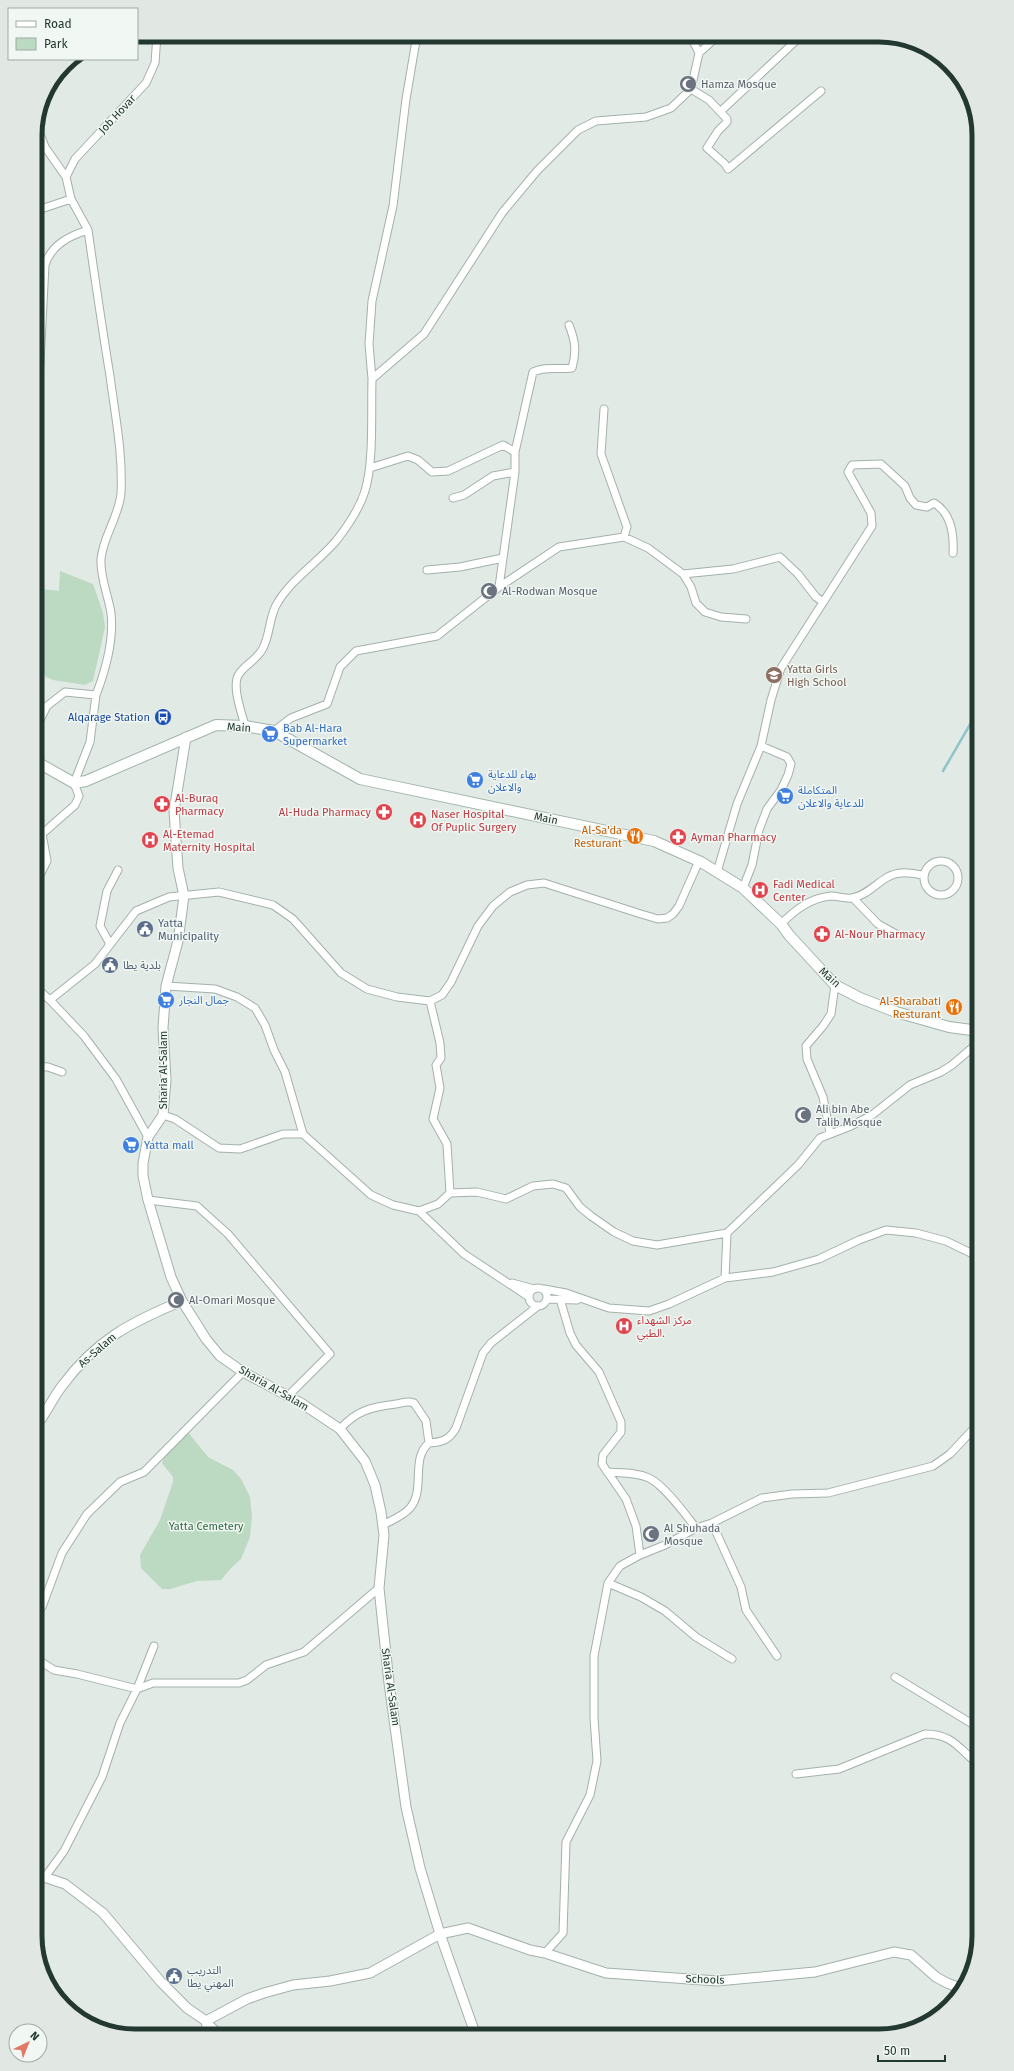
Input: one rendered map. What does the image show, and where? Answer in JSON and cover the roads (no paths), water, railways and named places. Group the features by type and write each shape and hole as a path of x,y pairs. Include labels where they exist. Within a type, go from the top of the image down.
{"main road":[{"name":"Main","path":"74,783 86,781 186,737 216,726 245,726 274,731 360,779 654,842 699,861 743,888 781,924 789,935 835,985 860,998 896,1012 949,1027 972,1030"},
{"path":"42,765 74,783"}],"street":[{"name":"Job Hovar","path":"66,177 75,159 146,83 155,63 156,42"},
{"path":"245,726 235,682 239,673 262,650 268,637 272,613 282,595 336,541 365,492 370,468 372,380 369,344 372,302 393,206 406,100 416,42"},
{"path":"694,42 699,53"},
{"path":"372,380 424,334 502,213 537,171 578,130 596,121 646,117 671,108 691,89 699,53 711,42"},
{"path":"721,111 795,42"},
{"path":"691,89 705,96 727,119 727,122 718,131 707,149 725,164 728,169 821,91"},
{"path":"42,139 45,147 66,177 67,187 71,199 88,230 121,455 120,495 116,518 106,538 101,559 102,579 111,612 111,636 105,672 96,695 90,742 74,783 79,796 75,805 42,834 47,861 42,871"},
{"path":"42,209 71,199"},
{"path":"42,324 45,265 48,256 66,239 88,230"},
{"path":"499,587 515,472 515,452 533,372 543,367 561,369 572,368 575,357 575,342 568,325"},
{"path":"604,409 601,454 626,526 624,537"},
{"path":"370,468 408,456 418,460 432,472 448,471 503,445 515,452"},
{"path":"717,872 737,804 761,746 771,700 782,668 872,526 871,513 865,499 855,486 848,472 852,466 881,464 906,486 910,498 916,505 927,507 934,503 942,508 946,515 953,539 953,553"},
{"path":"454,498 464,494 493,476 515,472"},
{"path":"274,731 291,718 327,704 340,667 356,651 437,636 499,587 559,547 624,537 648,548 683,574 691,587 696,603 705,612 721,617 746,619"},
{"path":"427,570 460,567 503,558"},
{"path":"683,574 733,569 780,558 798,574 816,597 823,602"},
{"path":"42,716 47,706 65,692 96,695"},
{"name":"Sharia Al-Salam","path":"186,737 174,811 178,868 184,896 178,941 166,986 163,1028 166,1080 163,1115 148,1137 143,1163 143,1176 148,1200 171,1277 182,1300 206,1339 220,1356 243,1372 288,1396 340,1429 365,1461 375,1484 383,1525 383,1562 379,1588 389,1683 406,1807 420,1868 440,1934 474,2029"},
{"path":"743,888 752,865 759,830 767,809 781,790 791,764 787,756 761,746"},
{"path":"943,859 955,867 959,880 952,892 938,896 926,889 922,875 930,863 943,859"},
{"path":"50,1000 95,964 136,911 169,896 219,892 273,905 293,919 341,973 367,989 397,997 430,1001 442,995 451,982 478,926 493,906 510,892 527,885 544,882 658,919 667,918 673,914 679,906 699,861"},
{"path":"110,944 100,926 107,891 118,870"},
{"path":"781,924 793,912 811,901 831,896 852,898 869,891 887,877 901,872 922,875"},
{"path":"852,898 878,924 896,934"},
{"path":"830,1133 823,1097 807,1058 806,1046 823,1026 830,1014 835,985"},
{"path":"166,986 215,989 238,997 255,1008 265,1025 274,1050 285,1072 303,1134 371,1195 393,1205 419,1211 464,1254 506,1281 538,1306"},
{"path":"42,993 84,1036 116,1079 148,1137"},
{"path":"430,1001 440,1043 441,1058 436,1065 440,1088 433,1119 447,1144 450,1193"},
{"path":"419,1211 438,1204 450,1193 477,1192 506,1199 533,1186 553,1184 566,1188 580,1207 591,1216 614,1232 633,1241 657,1245 727,1233 798,1165 816,1142 830,1133 862,1121 910,1086 941,1072 972,1048"},
{"path":"42,1067 62,1072"},
{"path":"163,1115 175,1120 219,1148 240,1148 283,1134 303,1134"},
{"path":"148,1200 197,1206 228,1234 330,1354 288,1396"},
{"path":"506,1281 534,1289 540,1288 544,1290 566,1293 608,1308 649,1311 669,1304 726,1278 774,1272 819,1259 858,1240 886,1230 916,1233 946,1241 972,1254"},
{"path":"726,1278 727,1233"},
{"path":"523,1317 534,1289"},
{"path":"429,1443 444,1442 450,1438 463,1412 483,1353 491,1343 523,1317 538,1306 544,1304 547,1299 547,1293 544,1290"},
{"path":"547,1299 589,1302"},
{"path":"560,1299 570,1333 576,1345 599,1372 621,1422 621,1432 603,1455 602,1464 626,1499 636,1526 640,1555"},
{"name":"As-Salam","path":"42,1417 62,1387 90,1354 110,1337 142,1317 182,1300"},
{"path":"42,1607 62,1554 87,1514 120,1482 144,1472 243,1372"},
{"path":"340,1429 348,1420 369,1407 407,1400 414,1403 426,1421 429,1443 421,1454 420,1481 413,1503 400,1516 383,1525"},
{"path":"545,1953 563,1933 566,1842 590,1795 597,1761 594,1718 594,1656 608,1583 620,1566 640,1555 665,1545 696,1528 712,1523 762,1498 792,1494 828,1493 933,1466 950,1454 972,1430"},
{"path":"607,1472 631,1473 651,1478 674,1501 696,1528"},
{"path":"712,1523 740,1587 746,1610 777,1656"},
{"path":"608,1583 641,1597 665,1612 696,1637 732,1660"},
{"path":"42,1662 54,1670 77,1674 137,1690 153,1683 208,1684 243,1682 266,1665 304,1652 379,1588"},
{"path":"45,1877 64,1851 102,1777 120,1723 137,1690 154,1646"},
{"path":"895,1677 972,1724"},
{"path":"796,1774 839,1769 925,1734 936,1734 949,1739 972,1759"},
{"path":"42,1876 65,1884 103,1913 161,1982 187,2008 215,2029"},
{"name":"Schools","path":"206,2021 242,2002 264,1993 293,1985 330,1982 370,1973 440,1934 468,1928 530,1950 545,1953 606,1973 717,1981 815,1972 894,1952 911,1955 936,1977 957,1987"},
{"path":"205,2029 206,2021"}],"waterway":[{"path":"943,771 972,721"}],"place":[{"name":"Hamza Mosque","path":"688,84"},
{"name":"Al-Rodwan Mosque","path":"489,591"},
{"name":"Yatta Girls High School","path":"774,675"},
{"name":"Alqarage Station","path":"163,717"},
{"name":"Bab Al-Hara Supermarket","path":"270,734"},
{"name":"بهاء للدعاية والاعلان","path":"475,780"},
{"name":"المتكاملة للدعاية والاعلان","path":"785,796"},
{"name":"Al-Buraq Pharmacy","path":"162,804"},
{"name":"Al-Huda Pharmacy","path":"384,812"},
{"name":"Naser Hospital Of Puplic Surgery","path":"418,820"},
{"name":"Al-Sa'da Resturant","path":"635,836"},
{"name":"Ayman Pharmacy","path":"678,837"},
{"name":"Al-Etemad Maternity Hospital","path":"150,840"},
{"name":"Fadi Medical Center","path":"760,890"},
{"name":"Yatta Municipality","path":"145,929"},
{"name":"Al-Nour Pharmacy","path":"822,934"},
{"name":"بلدية يطا","path":"110,965"},
{"name":"جمال النجار","path":"166,1000"},
{"name":"Al-Sharabati Resturant","path":"954,1007"},
{"name":"Ali bin Abe Talib Mosque","path":"803,1115"},
{"name":"Yatta mall","path":"131,1145"},
{"name":"Al-Omari Mosque","path":"176,1300"},
{"name":"مركز الشهداء الطبي.","path":"624,1326"},
{"name":"Al Shuhada Mosque","path":"651,1534"},
{"name":"التدريب المهني يطا","path":"174,1976"}],"park label":[{"name":"Yatta Cemetery","path":"206,1526"}]}
